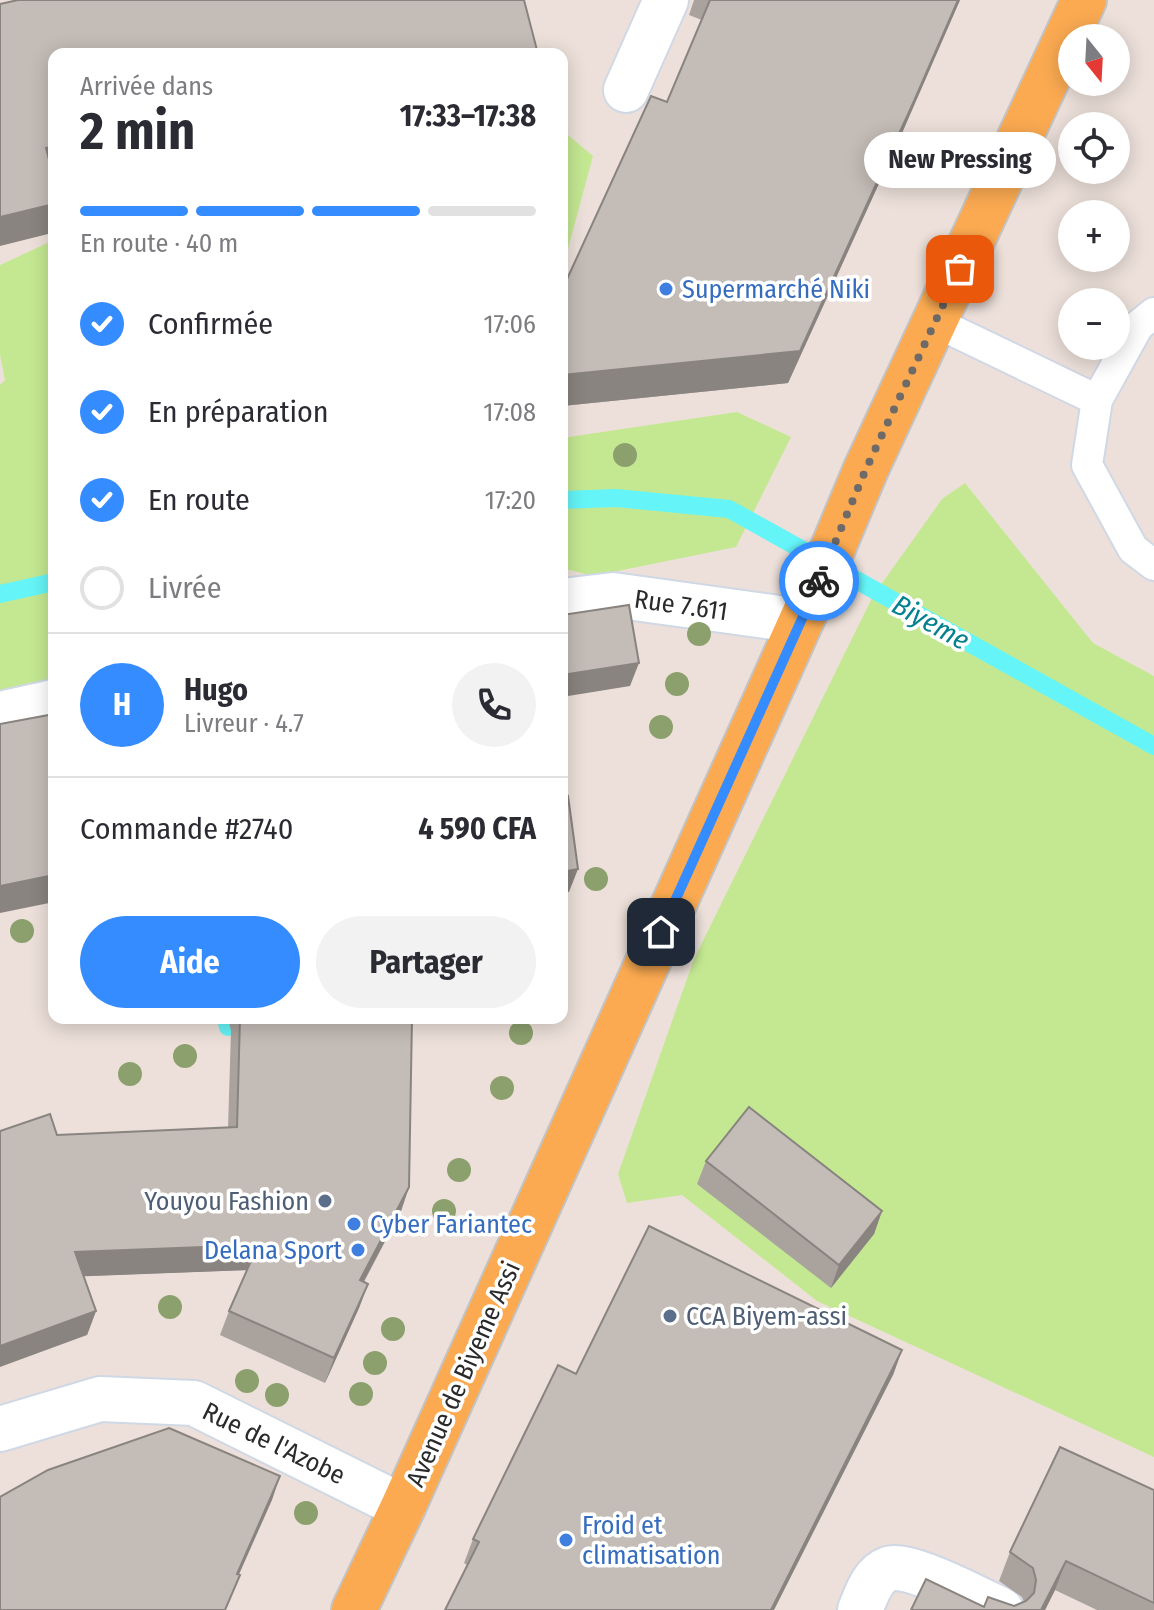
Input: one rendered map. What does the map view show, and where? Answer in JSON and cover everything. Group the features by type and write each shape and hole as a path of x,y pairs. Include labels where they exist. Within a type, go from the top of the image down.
{"main road":[{"name":"Avenue de Biyeme Assi","path":"354,1610 820,579 866,469 1084,0"}],"street":[{"path":"626,90 666,0"},
{"name":"Rue 7.611","path":"568,600 613,595 801,621"},
{"path":"0,714 48,703"},
{"name":"Rue de l'Azobe","path":"0,1429 100,1399 194,1403 403,1507"},
{"path":"860,1610 873,1581 888,1568 903,1568 940,1581 1001,1610"}],"lane":[{"path":"1154,313 1138,326 1097,400 1087,465 1133,549 1154,565"},
{"path":"935,322 1097,400"}],"green space":[{"path":"568,135 593,156 568,249"},
{"path":"48,243 48,690 0,696 0,385 5,380 0,355 0,265"},
{"path":"737,412 791,437 736,547 593,576 568,570 568,437"},
{"path":"965,483 1093,643 1154,676 1154,1457 817,1301 682,1195 627,1203 618,1174 694,959 873,596 942,499"}],"building":[{"path":"18,0 524,0 536,48 48,48 48,205 0,217 0,4"},
{"path":"710,0 958,0 800,351 568,374 568,277 651,96 667,102"},
{"path":"629,605 639,663 568,674 568,614"},
{"path":"48,715 48,876 0,886 0,724"},
{"path":"568,796 578,869 568,871"},
{"path":"240,1024 412,1024 409,1187 360,1280 368,1284 334,1358 229,1311 258,1245 75,1252 96,1311 0,1346 0,1131 50,1114 57,1135 237,1127"},
{"path":"749,1107 882,1211 839,1265 706,1161"},
{"path":"649,1226 902,1350 771,1610 445,1610 479,1542 473,1539 558,1365 576,1374"},
{"path":"169,1428 280,1476 237,1574 240,1575 225,1610 0,1610 0,1497 48,1470"},
{"path":"1060,1447 1154,1490 1154,1603 1066,1561 1041,1610 911,1610 926,1579 984,1607 988,1597 1014,1606 1034,1593 1036,1580 1033,1568 1010,1552"}],"waterway":[{"name":"Biyeme","path":"568,500 616,498 729,509 1154,746"},
{"name":"Biyeme","path":"0,594 48,583"}],"way so far":[{"path":"819,581 866,469 960,269"}],"place":[{"name":"New Pressing","path":"960,269"},
{"name":"Supermarché Niki","path":"666,289"},
{"name":"Youyou Fashion","path":"325,1201"},
{"name":"Cyber Fariantec","path":"354,1224"},
{"name":"Delana Sport","path":"358,1250"},
{"name":"CCA Biyem-assi","path":"670,1316"},
{"name":"Froid et climatisation","path":"566,1540"}],"route":[{"path":"661,932 819,581"}]}
